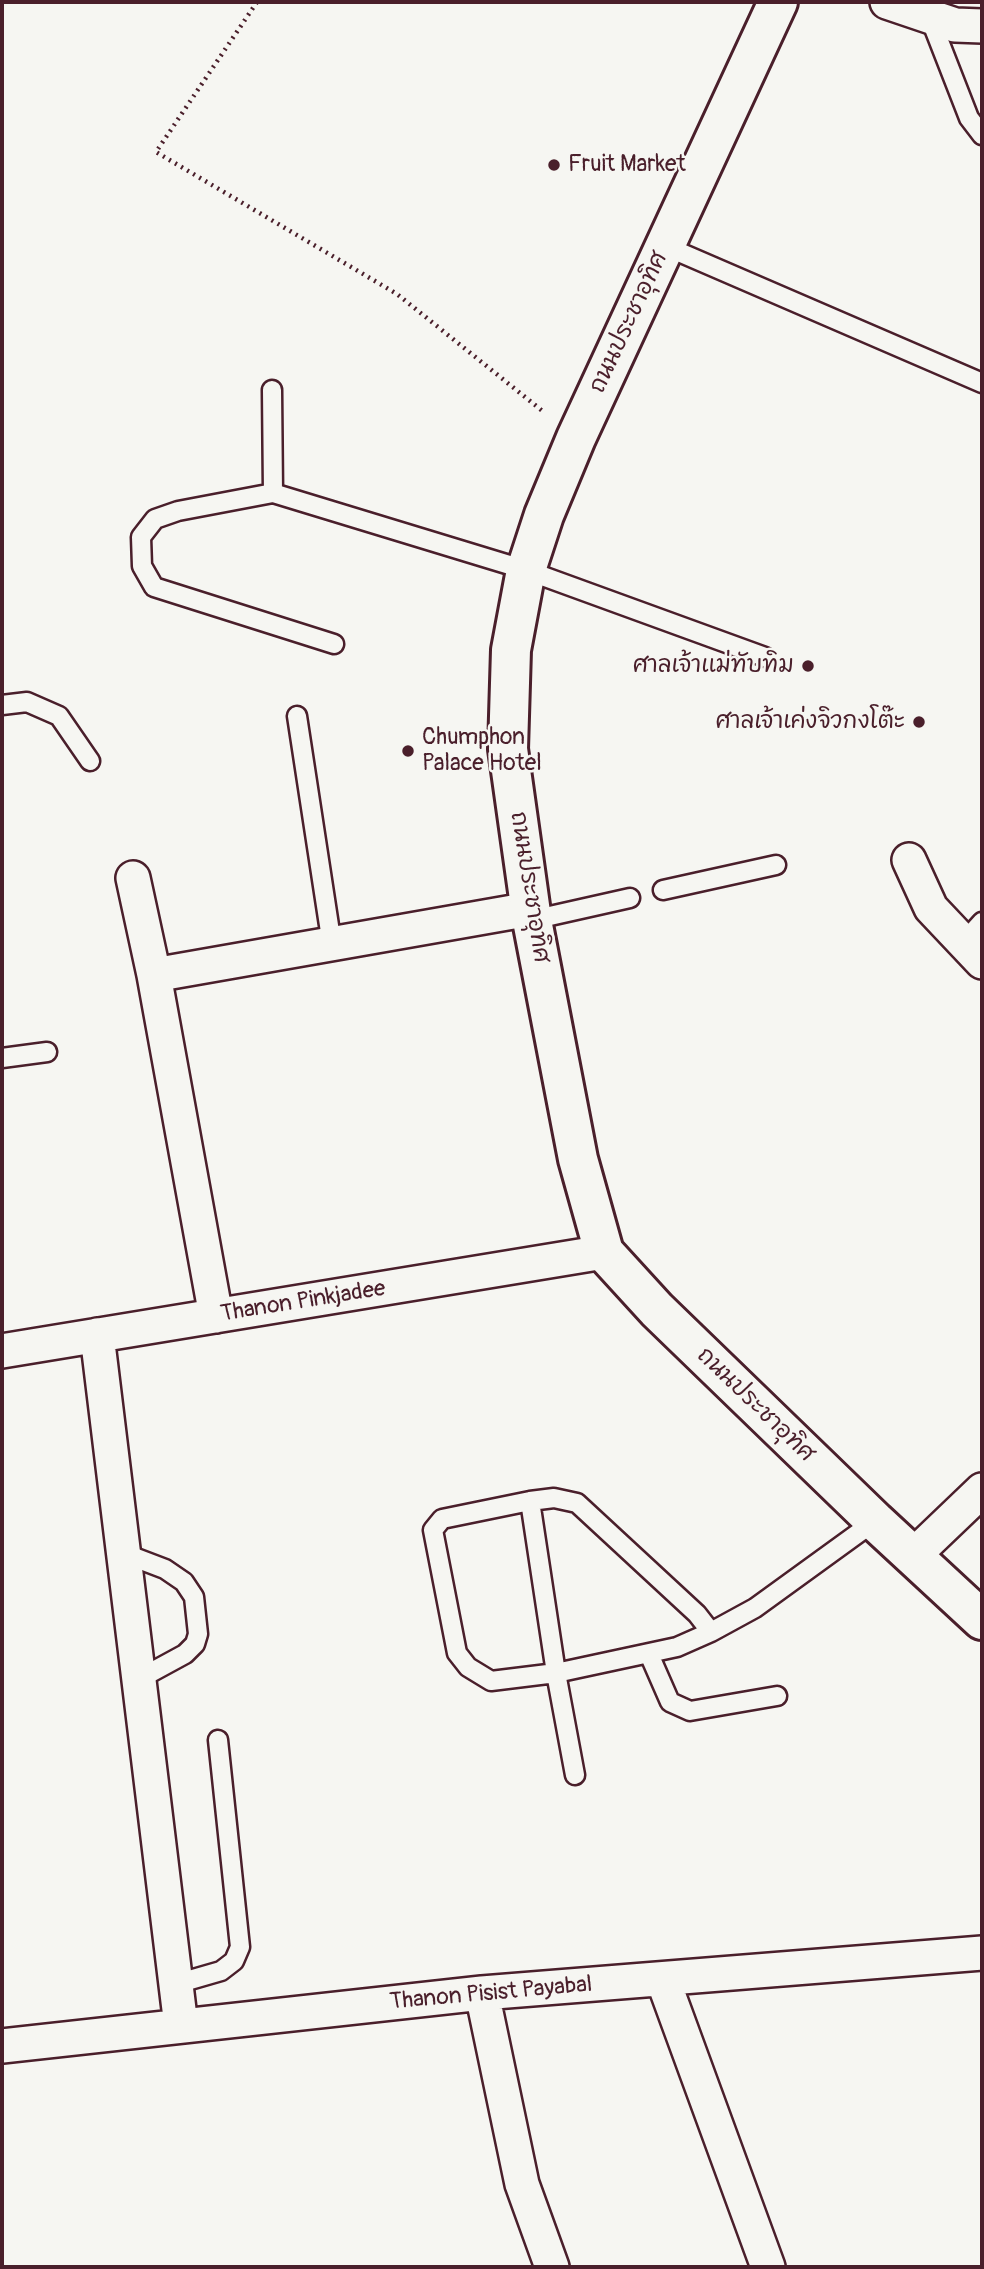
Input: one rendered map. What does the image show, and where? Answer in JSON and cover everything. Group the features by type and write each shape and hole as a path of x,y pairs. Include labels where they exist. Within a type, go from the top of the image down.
{"street":[{"name":"ถนนประชาอุทิศ","path":"778,2 576,438 544,515 526,570 511,650 508,749 531,914 578,1159 604,1252 657,1310 912,1557 982,1620"},
{"path":"887,2 955,25 982,26"},
{"path":"909,860 932,908 976,942"},
{"path":"134,878 216,1316"},
{"path":"154,975 531,914"},
{"name":"Thanon Pinkjadee","path":"2,1351 604,1252"},
{"path":"97,1335 181,2026"},
{"path":"912,1557 982,1490"},
{"name":"Thanon Pisist Payabal","path":"2,2046 482,1993 982,1953"},
{"path":"663,1980 768,2267"},
{"path":"482,1993 522,2183 552,2267"}],"lane":[{"path":"930,18 969,118 982,135"},
{"path":"665,246 982,383"},
{"path":"272,390 272,493"},
{"path":"334,644 154,587 142,566 141,537 156,519 178,510 272,493 526,570 765,657"},
{"path":"2,705 27,702 59,716 90,761"},
{"path":"297,716 331,945"},
{"path":"663,890 776,865"},
{"path":"531,914 630,898"},
{"path":"2,1058 47,1052"},
{"path":"711,1632 697,1614 577,1503 554,1498 530,1501 442,1519 433,1530 457,1653 468,1667 491,1681 556,1673 677,1647 711,1632 755,1608 875,1521"},
{"path":"530,1501 556,1673 575,1775"},
{"path":"123,1553 165,1569 184,1582 194,1597 198,1634 195,1644 185,1654 139,1679"},
{"path":"649,1654 670,1702 690,1711 777,1696"},
{"path":"176,1984 221,1971 234,1961 240,1947 218,1740"}],"path":[{"path":"257,2 156,152 397,294 576,438"}],"place":[{"name":"Fruit Market","path":"554,165"},
{"name":"ศาลเจ้าแม่ทับทิม","path":"808,666"},
{"name":"ศาลเจ้าเค่งจิวกงโต๊ะ","path":"919,722"},
{"name":"Chumphon Palace Hotel","path":"408,751"}]}
